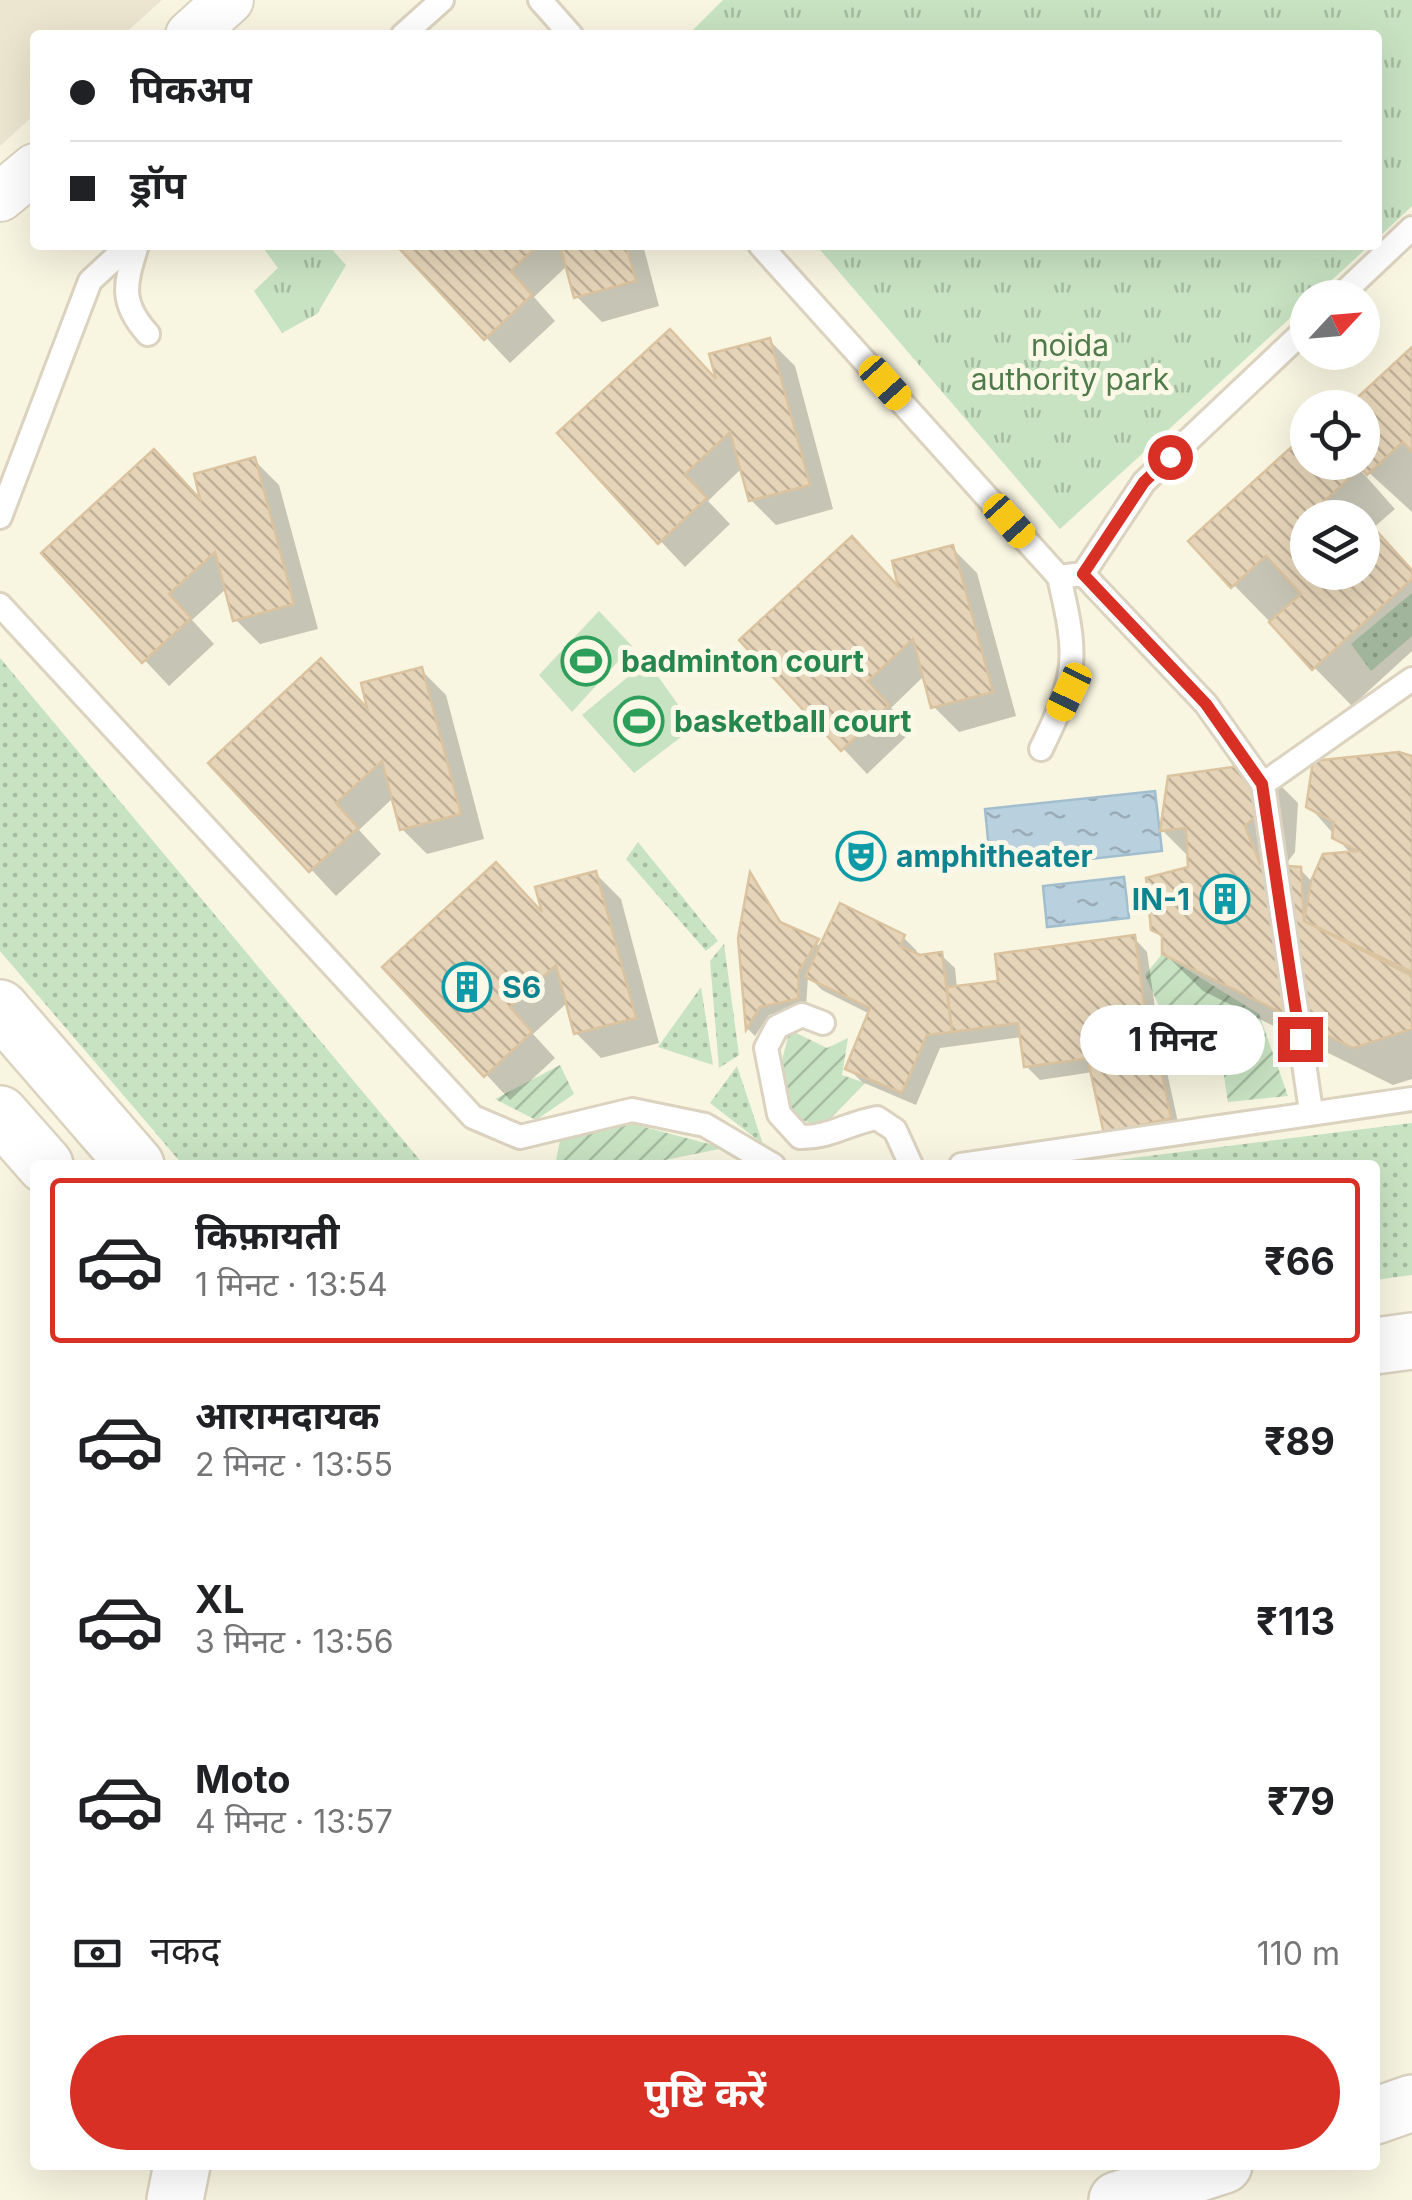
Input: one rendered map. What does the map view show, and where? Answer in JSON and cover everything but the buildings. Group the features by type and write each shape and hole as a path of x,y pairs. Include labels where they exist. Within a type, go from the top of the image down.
{"street":[{"path":"196,30 229,0"},
{"path":"0,197 30,172"},
{"path":"0,1008 132,1160"},
{"path":"0,1114 41,1160"},
{"path":"1380,1345 1412,1341"},
{"path":"1380,2114 1412,2104"},
{"path":"175,2200 181,2170"},
{"path":"1116,2200 1209,2170"}],"lane":[{"path":"409,30 442,0"},
{"path":"540,0 567,30"},
{"path":"1357,280 1412,228"},
{"path":"0,517 90,280 127,250"},
{"path":"132,250 126,281 129,313 148,334"},
{"path":"765,250 1059,576 1073,638 1069,692 1041,749"},
{"path":"1083,574 1144,482 1290,343"},
{"path":"1059,576 1083,574"},
{"path":"1083,574 1206,704 1262,784 1311,1112"},
{"path":"0,604 473,1118 520,1137 632,1110 706,1126 764,1160"},
{"path":"1262,784 1412,679"},
{"path":"823,1024 802,1015 778,1027 766,1048 780,1114 800,1137 826,1138 854,1122 877,1118 895,1130 909,1160"},
{"path":"994,1160 1412,1099"}],"shaded area":[{"path":"0,0 162,0 129,30 30,30 30,119 0,146"}],"green space":[{"path":"723,0 1412,0 1412,206 1382,234 1382,30 693,30"},
{"path":"265,250 332,250 346,265 317,314 282,333 254,291 278,268"},
{"name":"noida authority park","path":"820,250 1365,250 1332,280 1290,280 1290,318 1060,529"},
{"path":"1412,593 1412,636 1371,671 1351,644"},
{"name":"badminton court","path":"599,611 632,646 572,712 539,675"},
{"path":"0,658 420,1160 179,1160 0,951"},
{"name":"basketball court","path":"647,661 694,727 634,773 582,715"},
{"path":"638,842 718,941 706,951 626,859"},
{"path":"724,944 739,1055 719,1068 710,961"},
{"path":"1162,954 1259,1014 1288,1096 1228,1102 1219,1044 1162,1013 1145,975"},
{"path":"701,987 713,1065 658,1047"},
{"path":"790,1030 827,1048 848,1038 842,1075 865,1083 821,1128 791,1115 780,1067"},
{"path":"560,1065 574,1094 536,1120 495,1099"},
{"path":"737,1066 763,1144 710,1103"},
{"path":"1412,1123 1412,1275 1380,1279 1380,1160 1117,1160"},
{"path":"633,1124 724,1148 665,1160 556,1160 560,1141"}],"water":[{"path":"1155,791 1162,851 991,870 985,809"},
{"path":"1124,877 1129,918 1047,927 1043,886"}],"place":[{"name":"badminton court","path":"586,661"},
{"name":"basketball court","path":"639,721"},
{"name":"amphitheater","path":"861,856"},
{"name":"IN-1","path":"1225,899"},
{"name":"S6","path":"467,987"}],"route":[{"path":"1170,457 1144,482 1083,574 1206,704 1262,784 1300,1039"}]}
